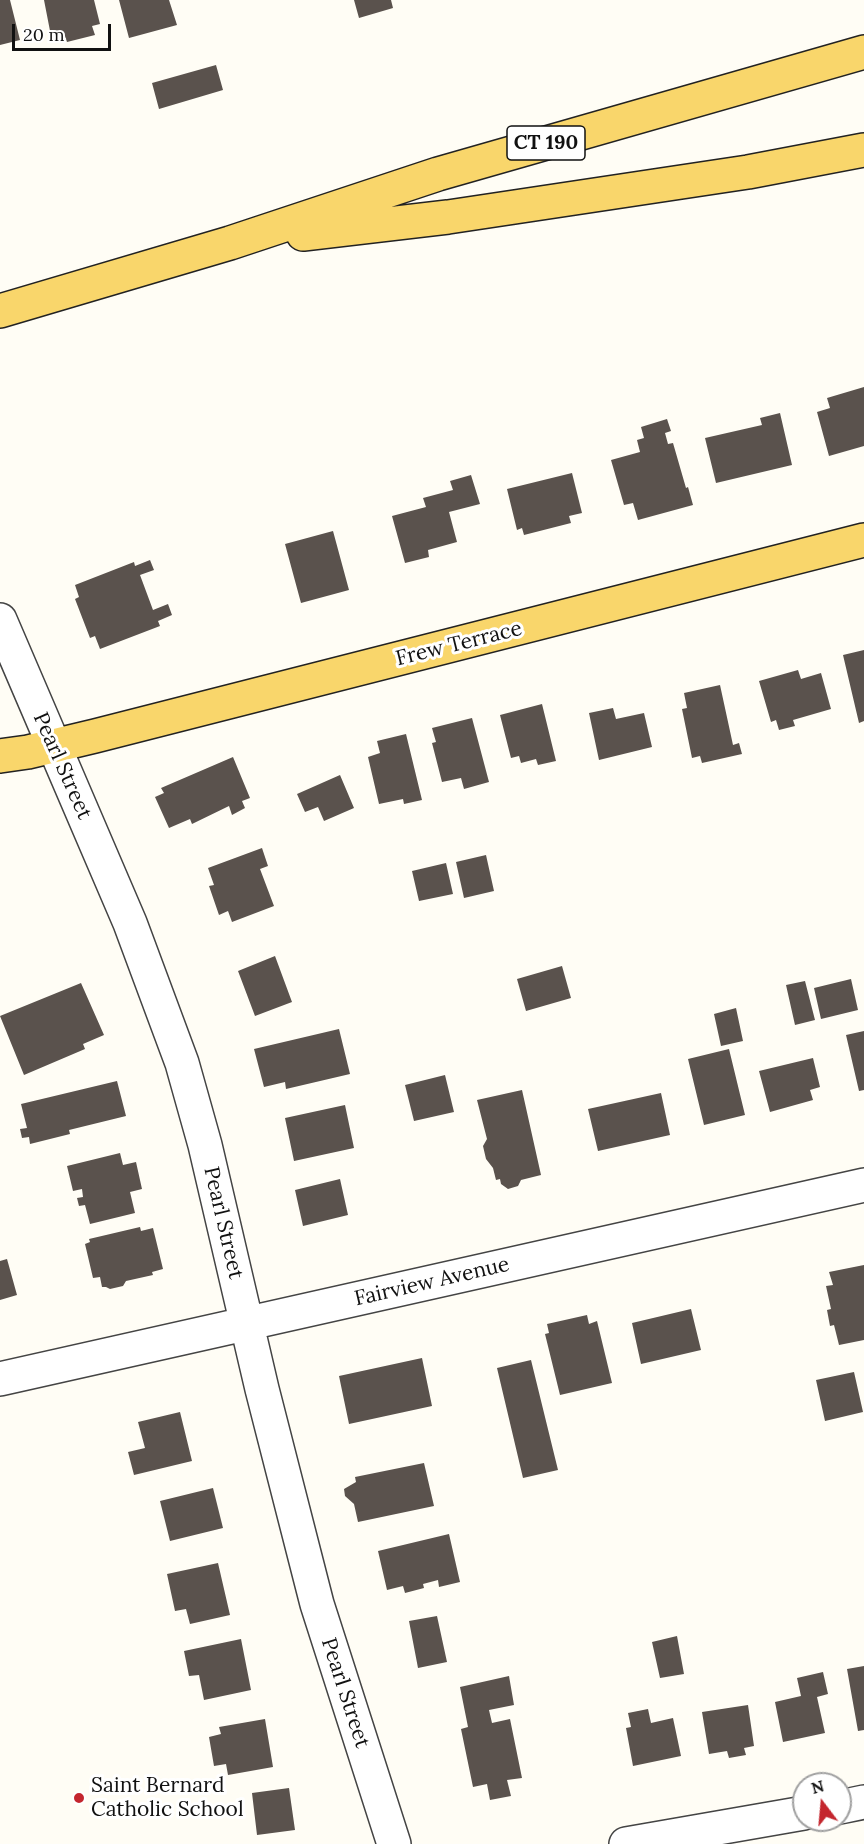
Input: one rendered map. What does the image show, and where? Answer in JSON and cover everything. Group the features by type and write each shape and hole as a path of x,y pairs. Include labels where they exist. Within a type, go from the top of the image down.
{"main road":[{"name":"CT 190","path":"0,311 230,243 438,174 864,52"},
{"name":"CT 190","path":"230,243 448,217 748,172 864,150"},
{"name":"Frew Terrace","path":"0,756 53,746 864,540"}],"street":[{"name":"Pearl Street","path":"0,620 130,923 182,1063 205,1145 246,1324 316,1604 394,1844"},
{"name":"Fairview Avenue","path":"0,1379 864,1185"},
{"path":"626,1844 792,1815"}],"building":[{"path":"0,0 10,0 20,40 0,45"},
{"path":"44,0 94,0 100,24 92,26 95,35 67,42 64,33 51,36"},
{"path":"119,0 169,0 177,25 129,38"},
{"path":"354,0 391,0 393,8 359,18"},
{"path":"216,65 223,90 159,109 152,83"},
{"path":"864,387 864,446 829,456 817,412 830,408 827,398"},
{"path":"780,413 792,465 716,483 705,438 762,425 760,418"},
{"path":"667,419 671,431 665,433 668,444 673,443 693,505 638,520 633,503 624,505 611,460 640,452 637,440 644,438 641,427"},
{"path":"572,473 582,513 569,516 571,523 524,535 522,528 517,530 507,489"},
{"path":"471,475 480,504 449,512 457,542 428,550 429,557 405,563 392,516 426,507 423,498 453,490 450,481"},
{"path":"333,531 349,590 301,603 285,544"},
{"path":"150,560 154,570 140,575 153,610 168,604 172,615 158,621 160,626 100,649 95,636 90,638 75,599 79,597 75,585 134,562 135,566"},
{"path":"864,650 864,721 859,723 843,655"},
{"path":"798,670 801,679 821,673 831,709 793,720 795,726 779,730 776,720 771,722 759,681"},
{"path":"720,685 733,745 739,743 742,754 702,763 700,756 692,758 682,709 687,708 684,693"},
{"path":"542,704 556,761 538,765 536,759 521,763 519,756 511,758 500,715"},
{"path":"613,708 616,719 644,713 652,747 599,760 589,713"},
{"path":"472,718 489,782 464,789 461,778 442,782 432,743 436,742 432,728"},
{"path":"406,734 422,800 404,804 403,799 379,804 368,757 380,753 377,741"},
{"path":"233,757 250,798 242,801 245,808 232,815 229,806 192,824 190,819 169,828 155,797 164,793 161,788"},
{"path":"340,775 354,808 324,821 318,807 305,812 297,794"},
{"path":"262,848 268,866 260,869 274,906 232,922 228,911 219,915 209,886 214,885 208,868"},
{"path":"486,855 494,891 464,898 456,862"},
{"path":"446,863 453,894 419,901 412,871"},
{"path":"275,956 292,1002 255,1016 238,971"},
{"path":"562,966 571,998 526,1011 517,979"},
{"path":"851,979 858,1010 821,1019 814,988"},
{"path":"805,981 815,1020 795,1025 786,985"},
{"path":"81,983 104,1035 83,1044 85,1049 24,1075 0,1016"},
{"path":"736,1008 743,1041 721,1046 714,1014"},
{"path":"339,1029 350,1074 286,1089 285,1082 264,1087 254,1049"},
{"path":"864,1031 864,1090 859,1091 846,1035"},
{"path":"729,1049 745,1115 704,1125 688,1059"},
{"path":"813,1058 820,1087 810,1090 813,1100 770,1112 759,1071"},
{"path":"445,1075 454,1112 414,1121 405,1085"},
{"path":"117,1081 126,1116 69,1130 70,1134 30,1144 29,1137 22,1138 20,1129 27,1128 21,1104"},
{"path":"522,1090 541,1175 521,1180 518,1186 508,1189 501,1184 500,1179 496,1180 493,1168 486,1159 483,1146 487,1139 477,1100"},
{"path":"661,1093 670,1135 598,1151 588,1109"},
{"path":"345,1105 354,1148 294,1161 285,1118"},
{"path":"120,1153 123,1165 136,1162 142,1189 130,1192 135,1213 90,1224 85,1205 79,1206 77,1198 83,1197 82,1189 73,1191 67,1166"},
{"path":"340,1179 348,1215 303,1226 295,1190"},
{"path":"140,1227 141,1231 153,1228 163,1269 152,1272 153,1275 126,1281 123,1286 110,1289 102,1287 100,1277 93,1278 85,1244 90,1242 89,1239"},
{"path":"7,1259 17,1295 0,1300 0,1261"},
{"path":"864,1265 864,1340 839,1345 834,1325 830,1326 827,1310 831,1309 826,1286 833,1285 829,1272"},
{"path":"691,1309 701,1350 641,1364 632,1323"},
{"path":"587,1315 589,1324 597,1321 612,1383 560,1395 545,1334 549,1333 547,1324"},
{"path":"422,1358 432,1406 349,1424 339,1376"},
{"path":"531,1360 558,1470 523,1478 497,1368"},
{"path":"854,1372 863,1412 825,1421 816,1380"},
{"path":"180,1412 192,1461 134,1475 128,1452 145,1448 138,1422"},
{"path":"424,1463 434,1506 358,1522 354,1504 345,1496 344,1489 356,1482 355,1477"},
{"path":"213,1488 223,1528 170,1541 160,1501"},
{"path":"449,1534 460,1582 439,1587 438,1580 423,1584 424,1588 405,1593 403,1586 387,1590 378,1551"},
{"path":"218,1563 230,1615 190,1624 186,1609 175,1611 167,1574"},
{"path":"437,1616 447,1662 418,1668 409,1621"},
{"path":"677,1636 684,1674 660,1678 652,1642"},
{"path":"241,1639 251,1690 204,1700 199,1675 189,1676 184,1651"},
{"path":"864,1666 864,1730 858,1731 847,1669"},
{"path":"823,1672 828,1694 817,1697 825,1733 783,1742 775,1702 801,1696 797,1678"},
{"path":"509,1676 514,1705 489,1710 492,1723 510,1719 522,1778 507,1780 511,1796 490,1800 487,1784 473,1787 461,1729 468,1727 460,1687"},
{"path":"748,1705 754,1746 744,1748 746,1755 729,1758 727,1751 709,1754 702,1712"},
{"path":"648,1709 651,1723 673,1718 681,1756 633,1766 626,1728 631,1727 628,1713"},
{"path":"265,1719 273,1767 228,1775 226,1764 214,1766 209,1737 221,1734 219,1727"},
{"path":"289,1788 295,1830 257,1835 252,1793"}],"place":[{"name":"Saint Bernard Catholic School","path":"79,1798"}]}
